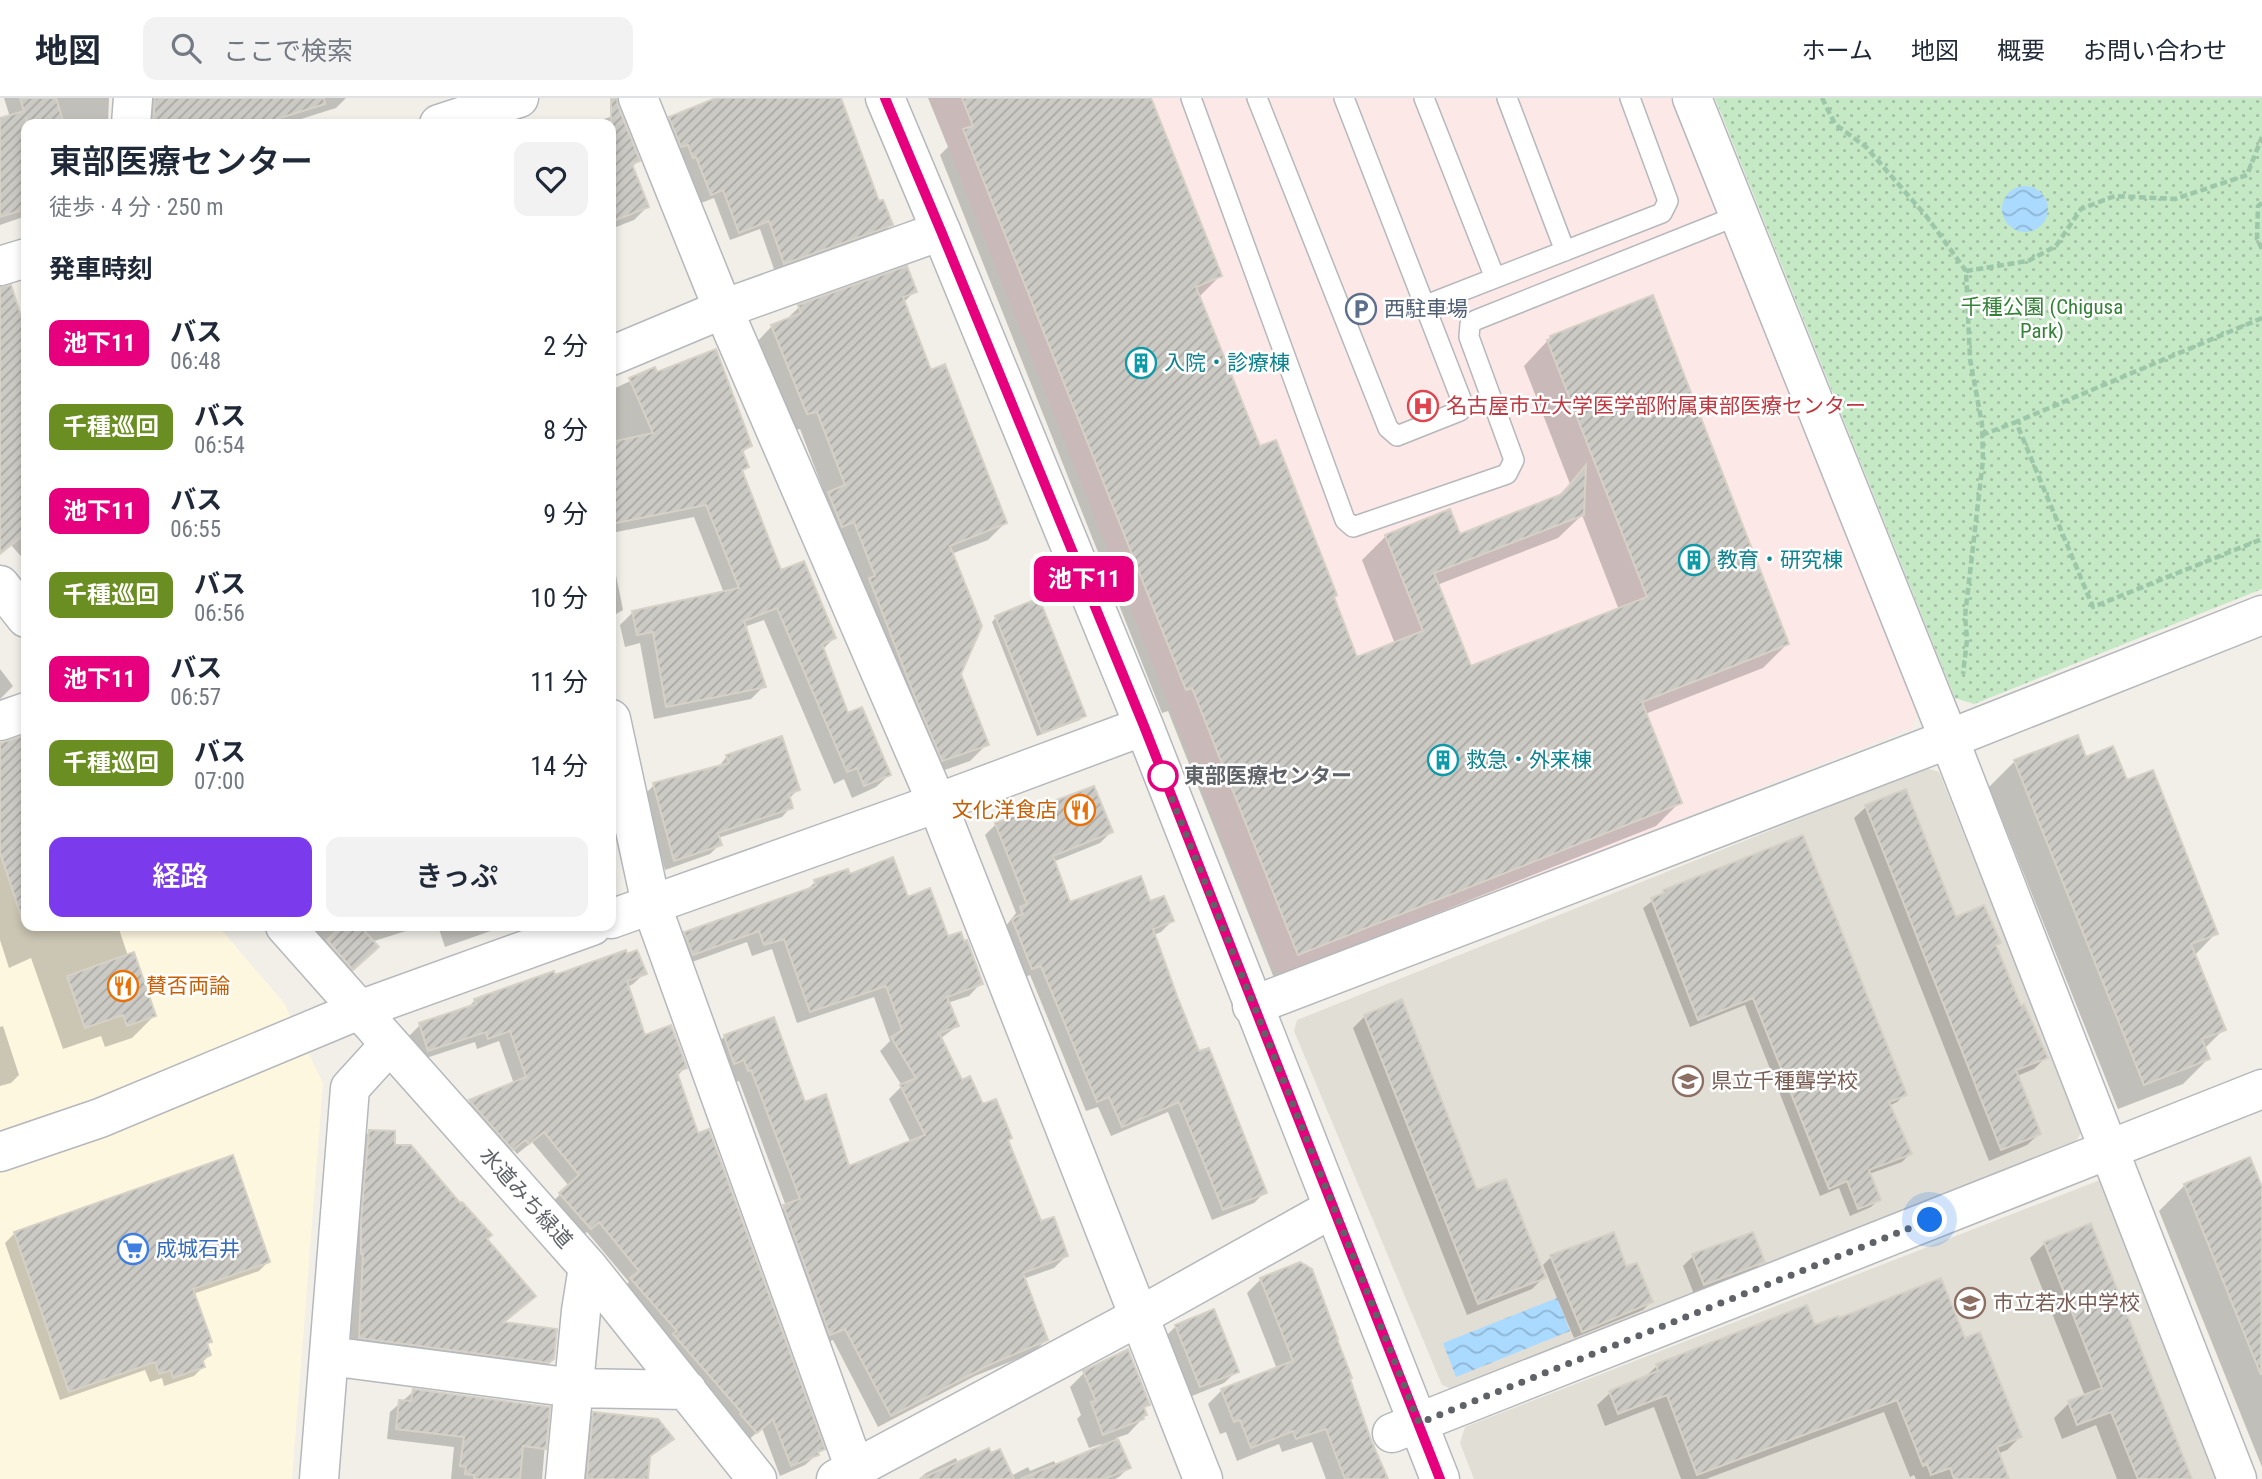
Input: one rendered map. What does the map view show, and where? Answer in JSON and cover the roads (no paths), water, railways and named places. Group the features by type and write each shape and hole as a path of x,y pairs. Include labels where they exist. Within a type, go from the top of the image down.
{"street":[{"path":"131,119 133,98"},
{"path":"446,117 519,98"},
{"path":"638,98 723,309 937,803 1203,1479"},
{"path":"885,98 1144,726 1333,1208 1406,1428 1440,1479"},
{"path":"1692,98 1949,739 2237,1479"},
{"path":"616,354 723,309 941,231"},
{"path":"0,267 21,260"},
{"path":"0,585 21,612"},
{"path":"1252,1006 1949,739 2262,615"},
{"path":"0,721 21,714"},
{"path":"616,917 1144,726"},
{"path":"617,777 651,904 846,1474 1138,1317 1333,1208"},
{"name":"水道みち緑道","path":"289,931 588,1267 757,1479"},
{"path":"0,1152 100,1118 359,1010 578,931"},
{"path":"319,1479 351,1088 390,1044"},
{"path":"1406,1428 2262,1090"},
{"path":"565,1479 581,1311 588,1267"},
{"path":"329,1356 574,1388 687,1390"}],"lane":[{"path":"1191,98 1345,520 1353,527 1507,474 1514,460 1469,337 1470,324 1739,215"},
{"path":"1257,98 1388,428 1397,436 1460,411 1463,404 1344,98"},
{"path":"1424,98 1495,278"},
{"path":"1507,98 1565,251"},
{"path":"1426,305 1662,213 1668,201 1630,98"}],"water":[{"path":"2025,186 2041,193 2048,209 2041,225 2025,232 2009,225 2002,209 2009,193"},
{"path":"1557,1298 1570,1331 1456,1377 1443,1343"}],"place":[{"name":"西駐車場","path":"1361,309"},
{"name":"入院・診療棟","path":"1141,363"},
{"name":"名古屋市立大学医学部附属東部医療センター","path":"1423,406"},
{"name":"教育・研究棟","path":"1694,560"},
{"name":"救急・外来棟","path":"1443,760"},
{"name":"東部医療センター","path":"1163,776"},
{"name":"文化洋食店","path":"1080,810"},
{"name":"賛否両論","path":"123,986"},
{"name":"県立千種聾学校","path":"1688,1081"},
{"name":"成城石井","path":"133,1249"},
{"name":"市立若水中学校","path":"1970,1303"}],"park label":[{"name":"千種公園 (Chigusa Park)","path":"2042,319"}]}
